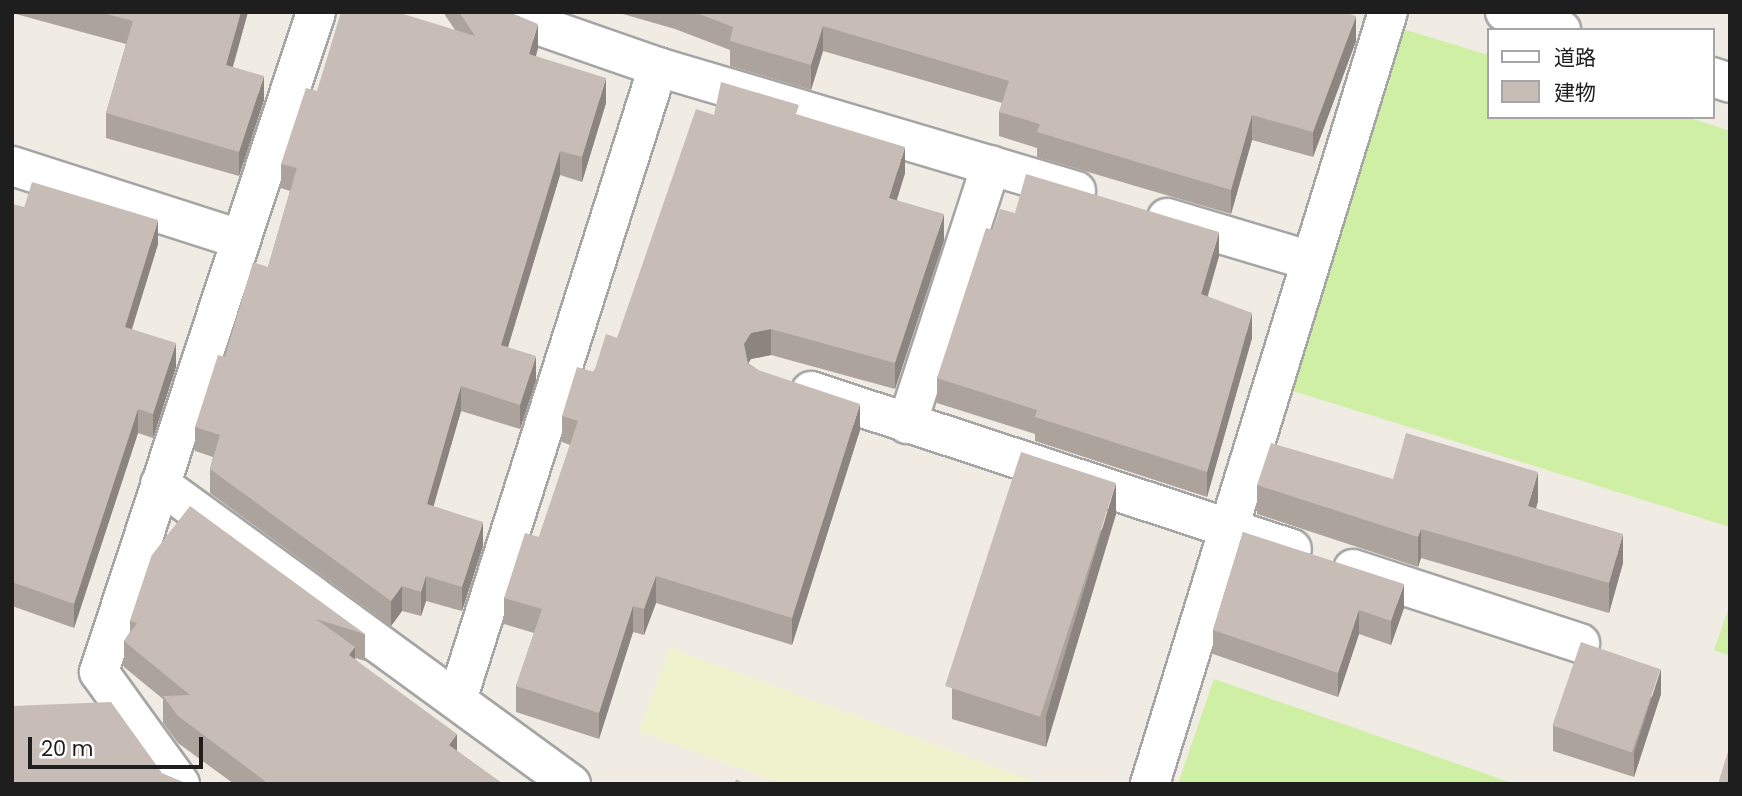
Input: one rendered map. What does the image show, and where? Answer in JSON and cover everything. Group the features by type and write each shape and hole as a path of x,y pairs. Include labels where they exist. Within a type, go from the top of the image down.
{"street":[{"path":"180,784 99,672 316,12"},
{"path":"500,12 658,67 1308,260"},
{"path":"1150,784 1308,260 1388,12"},
{"path":"1505,12 1555,28"},
{"path":"458,697 658,67"},
{"path":"907,424 991,165"},
{"path":"12,166 240,239"},
{"path":"778,381 1580,643"},
{"path":"160,484 458,697 571,784"}],"green space":[{"path":"1403,29 1486,54 1486,119 1693,119 1730,131 1730,527 1290,390"},
{"path":"1730,605 1730,656 1714,650"},
{"path":"670,648 1042,784 782,784 639,731"},
{"path":"1214,679 1515,784 1178,784"}],"building":[{"path":"99,12 241,12 226,65 264,76 239,152 106,113 133,21"},
{"path":"341,12 397,12 475,36 459,12 509,12 538,24 529,54 606,78 582,157 560,151 501,345 536,356 520,405 461,386 427,504 483,522 462,587 426,576 421,592 402,586 391,601 210,469 220,435 195,427 218,355 225,357 253,262 268,267 297,168 281,164 306,88 317,91"},
{"path":"694,12 1343,12 1356,16 1313,132 1252,115 1231,190 1037,132 1040,124 999,112 1009,81 823,26 811,65 730,41 733,27"},
{"path":"721,82 799,105 796,114 905,147 889,198 944,214 895,363 771,329 751,333 744,344 748,364 758,370 860,404 792,618 656,576 644,609 633,606 599,713 516,686 542,609 504,598 525,533 539,537 578,421 562,416 577,367 594,372 606,334 617,338 696,109 714,115"},
{"path":"1026,174 1219,232 1201,294 1252,313 1207,472 1035,417 1037,410 937,378 986,228 993,230 1000,209 1015,213"},
{"path":"32,182 158,220 125,327 176,343 153,414 138,409 74,604 12,582 12,204 24,208"},
{"path":"1406,433 1538,472 1528,506 1623,534 1609,583 1421,529 1418,537 1257,485 1271,443 1393,479"},
{"path":"1021,452 1116,483 1040,717 945,686"},
{"path":"190,506 365,634 316,619 355,647 349,655 457,734 449,745 503,784 269,784 178,716 163,696 190,695 124,641 137,623 130,621 152,555"},
{"path":"1243,532 1404,584 1391,621 1359,610 1338,673 1213,630"},
{"path":"1581,642 1660,669 1632,753 1552,725"},
{"path":"111,702 162,773 183,784 12,784 12,706"},
{"path":"1730,745 1730,784 1718,784"}]}
